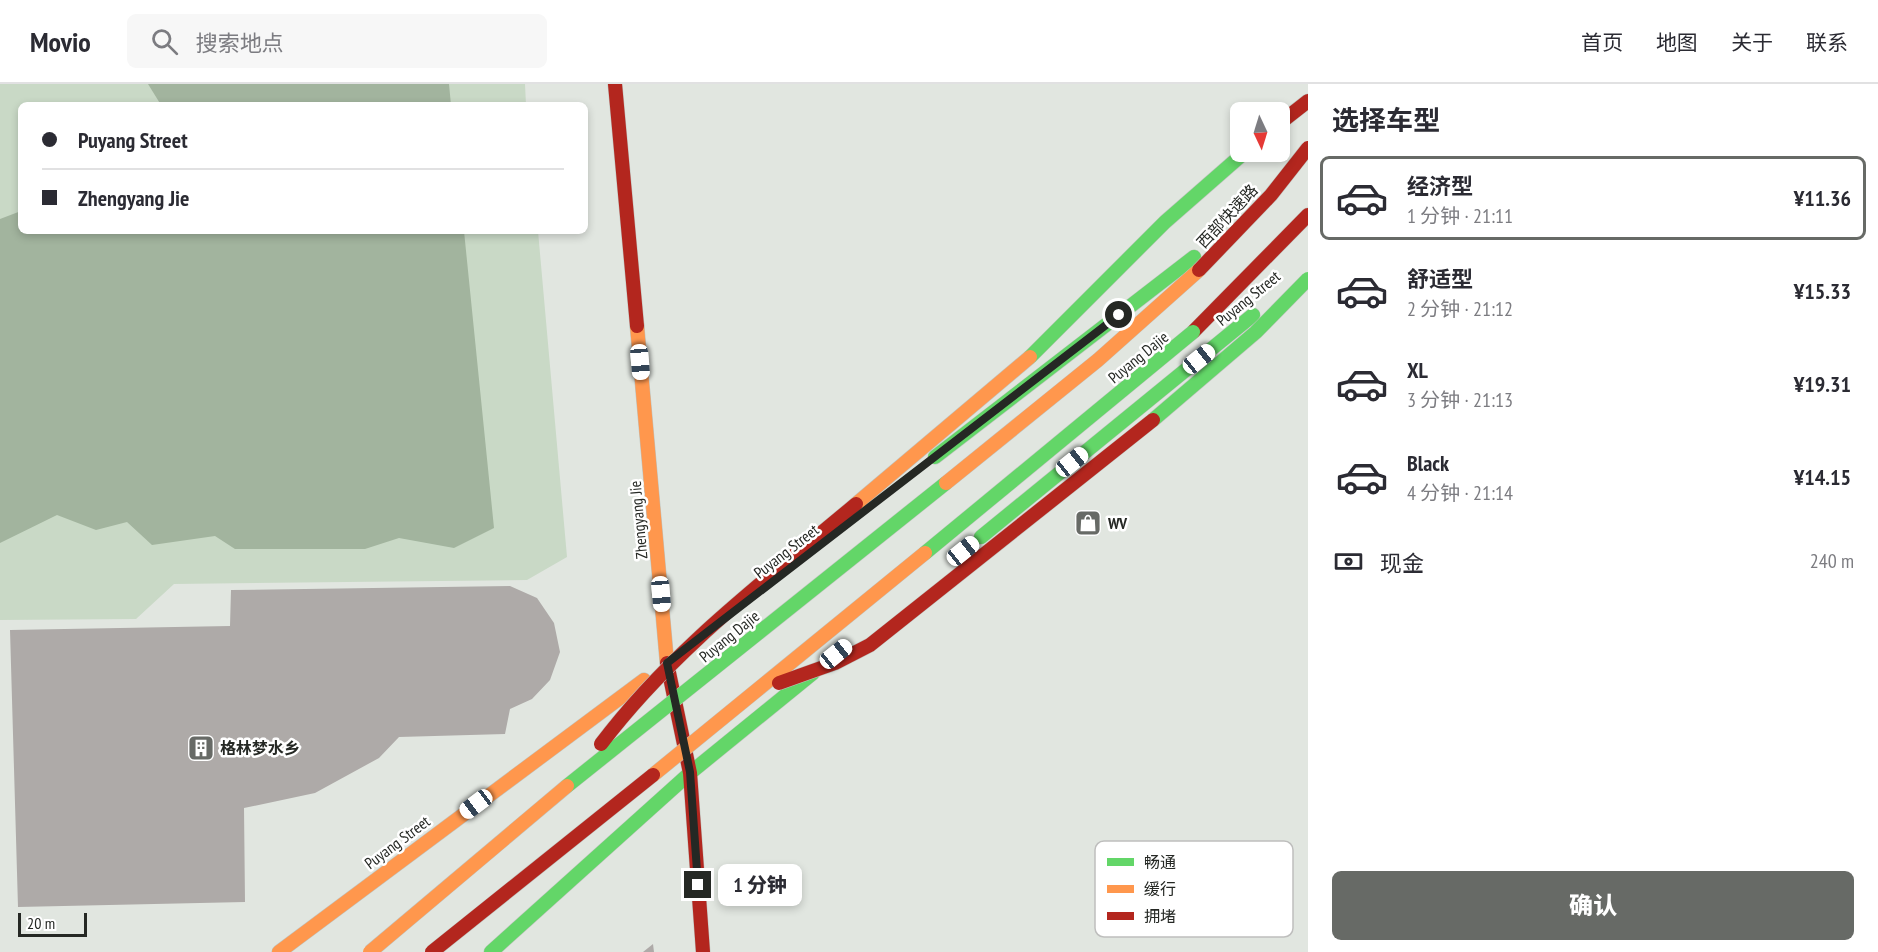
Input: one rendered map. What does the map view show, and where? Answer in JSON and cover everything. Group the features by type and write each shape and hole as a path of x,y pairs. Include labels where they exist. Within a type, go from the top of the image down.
{"main road":[{"name":"Zhengyang Jie","path":"615,84 667,663 690,772 703,952"},
{"path":"1290,115 1308,101"},
{"name":"西部快速路","path":"570,786 1078,375 1165,301 1241,227 1308,148"},
{"path":"370,952 570,786 619,720 701,635 1035,353 1165,222 1234,162"},
{"name":"Puyang Street","path":"279,952 667,663 1308,170"},
{"name":"Puyang Dajie","path":"432,952 758,691 1193,332 1308,215"},
{"name":"Puyang Street","path":"967,548 1308,271"},
{"path":"758,691 835,663 870,645 1196,386 1256,332 1308,279"},
{"path":"491,952 690,772 866,630"}],"shaded area":[{"path":"0,84 525,84 526,102 18,102 18,234 538,234 567,557 527,580 174,584 136,619 0,620"},
{"path":"148,84 449,84 451,102 159,102"},
{"path":"18,212 18,234 464,234 494,528 454,548 399,538 365,549 235,549 215,536 152,545 127,522 96,530 57,515 0,543 0,219"}],"building":[{"name":"格林梦水乡","path":"510,586 537,598 554,623 560,652 550,680 532,699 510,709 505,734 399,737 379,758 315,793 244,808 245,902 18,907 10,630 230,626 231,590"},
{"path":"653,944 654,952 643,952"}],"traffic: fast":[{"path":"1030,357 1165,222 1234,162"},
{"path":"935,457 1194,257"},
{"path":"1153,420 1256,332 1308,279"},
{"path":"981,537 1253,315"},
{"path":"925,553 1193,332"},
{"path":"567,786 946,483"},
{"path":"491,952 690,773 813,673"}],"traffic: slow":[{"path":"946,483 1098,360 1199,270"},
{"path":"637,326 667,663"},
{"path":"856,504 1030,357"},
{"path":"653,775 925,553"},
{"path":"279,952 644,680"},
{"path":"370,952 567,786"}],"traffic: jam":[{"path":"615,84 637,326"},
{"path":"1290,115 1308,101"},
{"path":"1199,270 1271,195 1308,148"},
{"path":"1193,332 1308,215"},
{"path":"779,683 835,663 870,645 1153,420"},
{"path":"601,744 628,710 689,647 721,617 856,504"},
{"path":"667,663 690,773 703,952"},
{"path":"432,952 653,775"}],"place":[{"name":"WV","path":"1088,523"},
{"name":"格林梦水乡","path":"201,748"}],"route":[{"path":"698,885 690,772 667,663 1119,315"}]}
